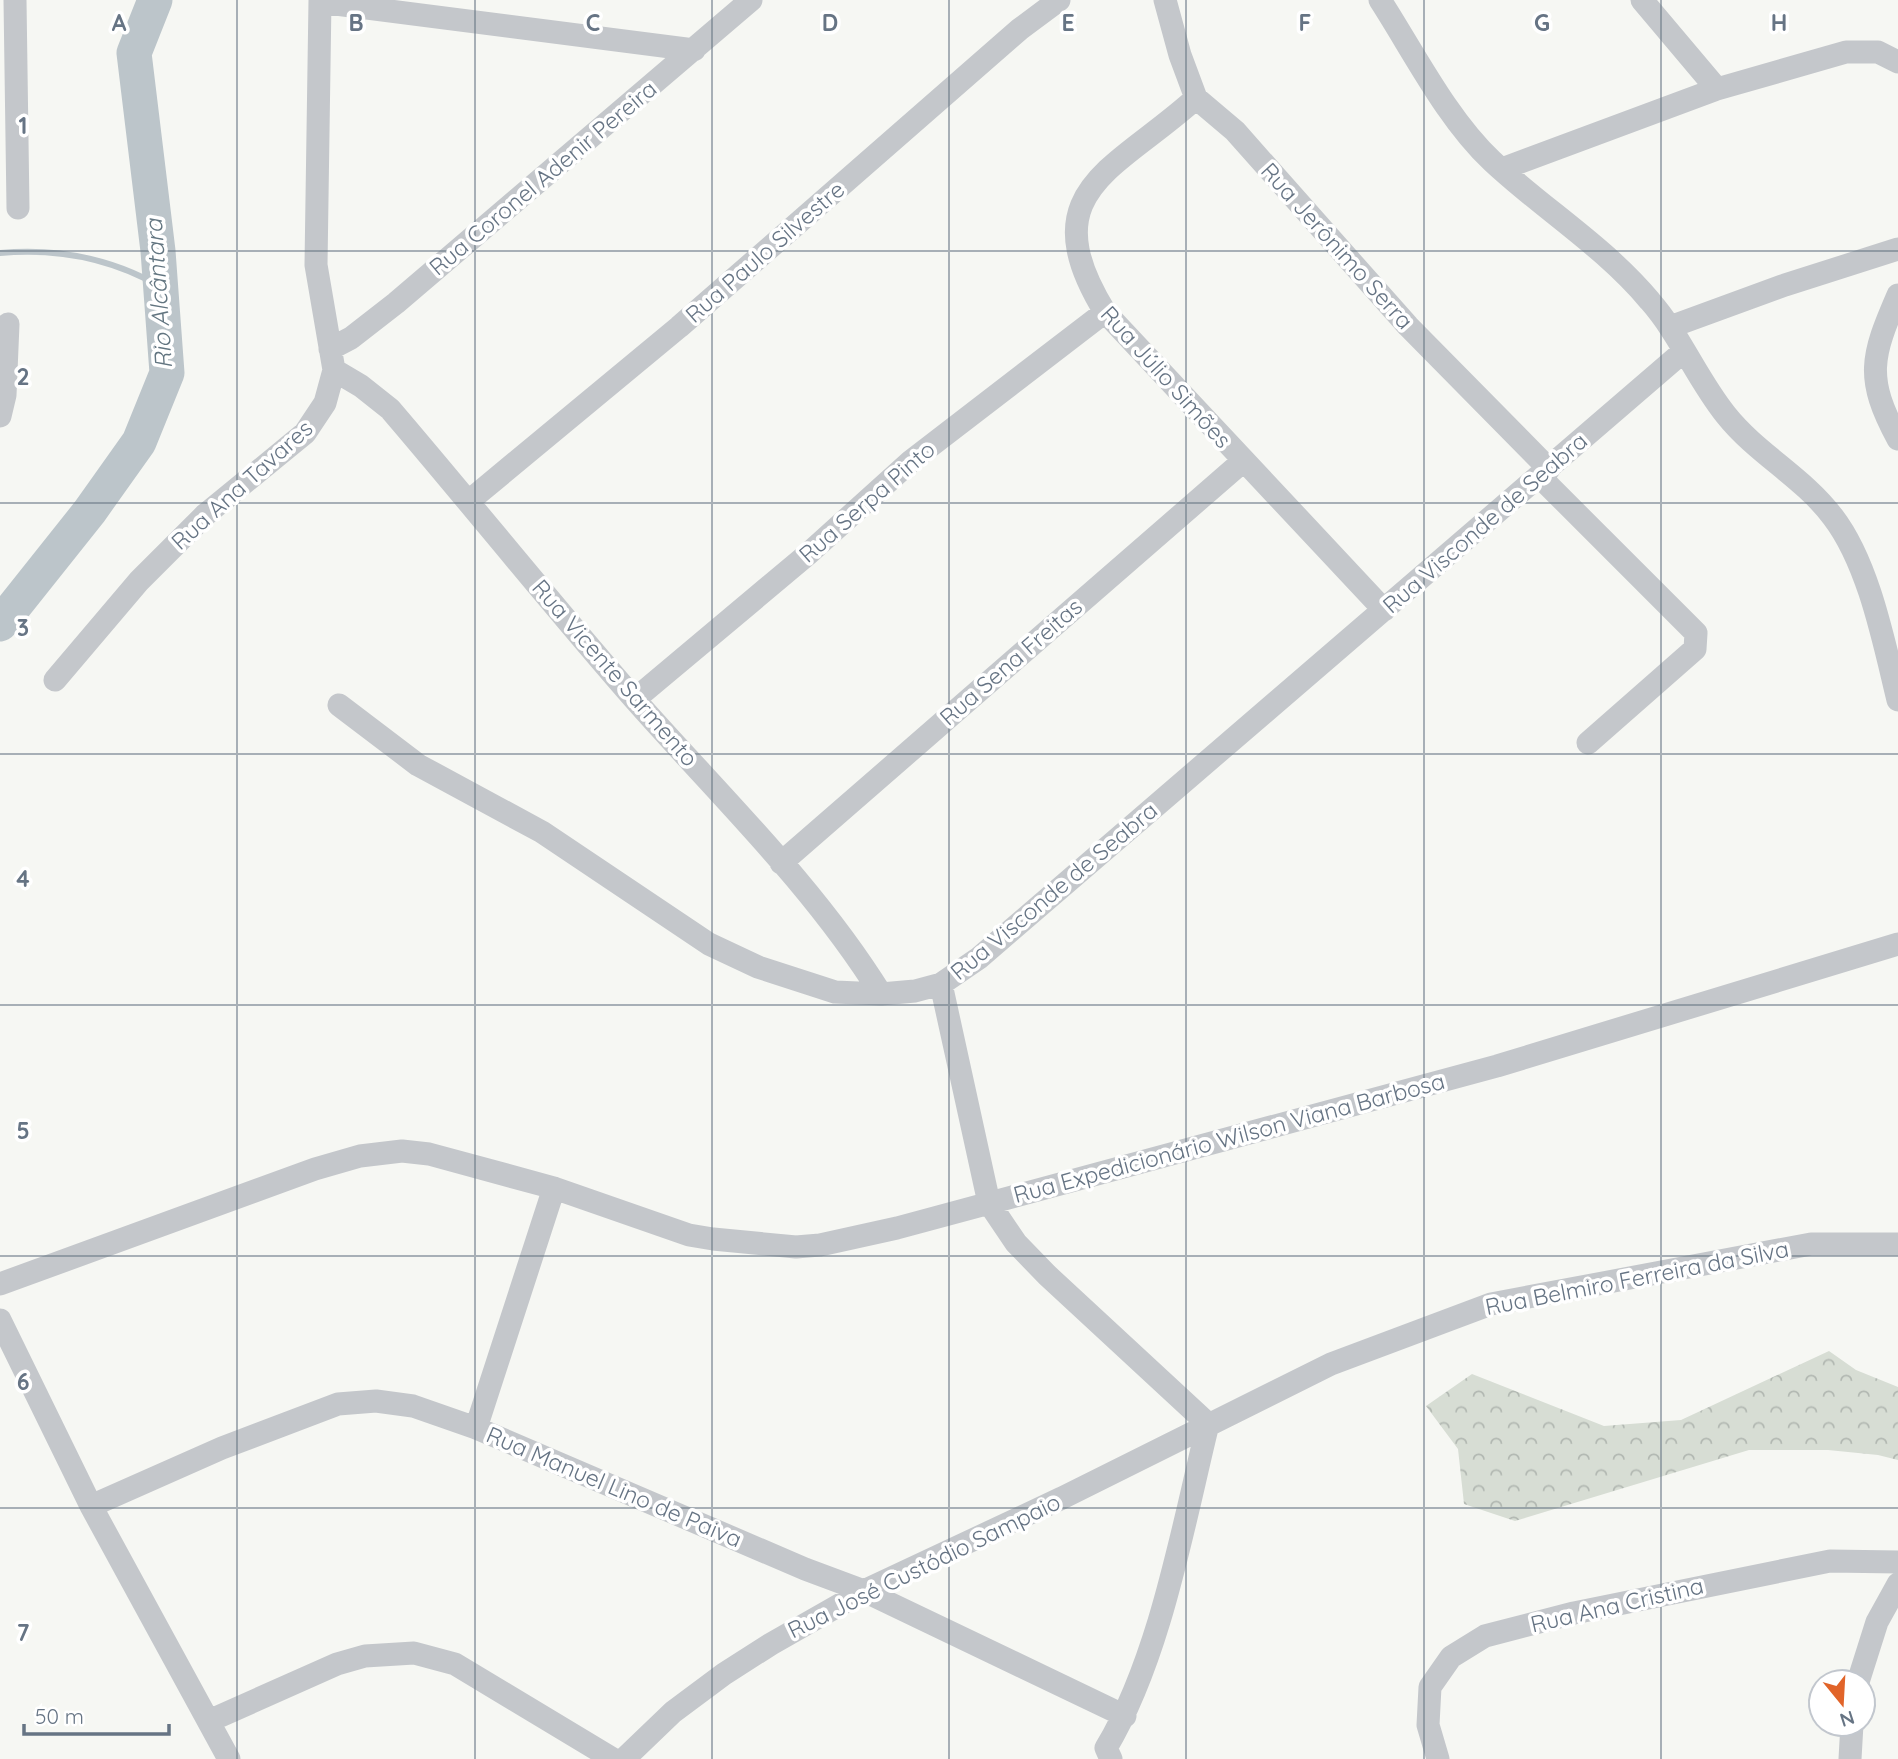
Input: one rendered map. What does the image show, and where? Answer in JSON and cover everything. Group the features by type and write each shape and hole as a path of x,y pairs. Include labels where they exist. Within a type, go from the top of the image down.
{"street":[{"path":"15,0 18,208"},
{"name":"Rua Coronel Adenir Pereira","path":"332,360 351,338 396,303 751,0"},
{"name":"Rua Paulo Silvestre","path":"469,501 679,327 1020,29 1059,0"},
{"name":"Rua Jerônimo Serra","path":"1165,0 1180,55 1196,98 1235,131 1409,326 1696,633 1695,649 1588,743"},
{"path":"1380,0 1456,118 1502,169 1623,272 1670,327 1703,384 1749,441 1808,490 1833,517 1891,639 1898,700"},
{"path":"1642,0 1717,89"},
{"path":"320,1 694,50"},
{"name":"Rua Ana Tavares","path":"55,680 132,589 205,515 305,433 325,403 332,360 316,265 316,125 320,1"},
{"path":"1502,169 1717,89 1846,52 1878,52 1898,62"},
{"name":"Rua Júlio Simões","path":"1196,98 1118,160 1092,186 1076,218 1076,255 1087,283 1105,312 1242,462 1384,610"},
{"path":"1670,327 1784,285 1898,250"},
{"path":"1898,295 1881,334 1874,362 1881,407 1898,439"},
{"name":"Rua Serpa Pinto","path":"635,699 808,554 911,461 1105,312"},
{"path":"0,416 5,395 8,324"},
{"name":"Rua Visconde de Seabra","path":"339,705 418,765 542,832 709,944 796,982 835,992 881,994 915,991 941,984 979,958 1684,351"},
{"name":"Rua Vicente Sarmento","path":"332,360 390,409 635,699 781,863 856,954 881,994"},
{"name":"Rua Sena Freitas","path":"781,863 1242,462"},
{"name":"Rua Expedicionário Wilson Viana Barbosa","path":"0,1284 315,1169 360,1156 402,1151 429,1154 554,1188 690,1235 796,1247 820,1245 897,1228 1497,1066 1898,944"},
{"path":"941,984 989,1203 1016,1243 1047,1275 1208,1424 1144,1667 1125,1716 1104,1755"},
{"path":"476,1428 554,1188"},
{"name":"Rua Belmiro Ferreira da Silva","path":"1208,1424 1331,1364 1491,1304 1811,1244 1898,1244"},
{"path":"0,1320 92,1506 229,1759"},
{"name":"Rua Manuel Lino de Paiva","path":"92,1506 264,1430 338,1404 376,1401 412,1406 476,1428 805,1569 864,1591 1125,1716"},
{"name":"Rua José Custódio Sampaio","path":"624,1759 673,1712 724,1674 771,1644 864,1591 1050,1504 1208,1424"},
{"name":"Rua Ana Cristina","path":"1438,1759 1428,1725 1430,1687 1451,1657 1485,1636 1574,1613 1830,1561 1898,1562"},
{"path":"1862,1668 1877,1622 1898,1584"},
{"path":"209,1721 337,1664 365,1656 414,1653 455,1664 613,1759"},
{"path":"1850,1759 1851,1738"}],"green space":[{"path":"1829,1351 1856,1370 1898,1387 1898,1460 1878,1455 1828,1450 1749,1450 1515,1521 1464,1504 1458,1449 1426,1406 1472,1374 1604,1426 1681,1420"}],"waterway":[{"name":"Rio Alcântara","path":"0,624 90,511 139,442 167,373 158,251 134,53 155,0"},
{"path":"0,253 42,252 83,257 123,269 161,287"}]}
